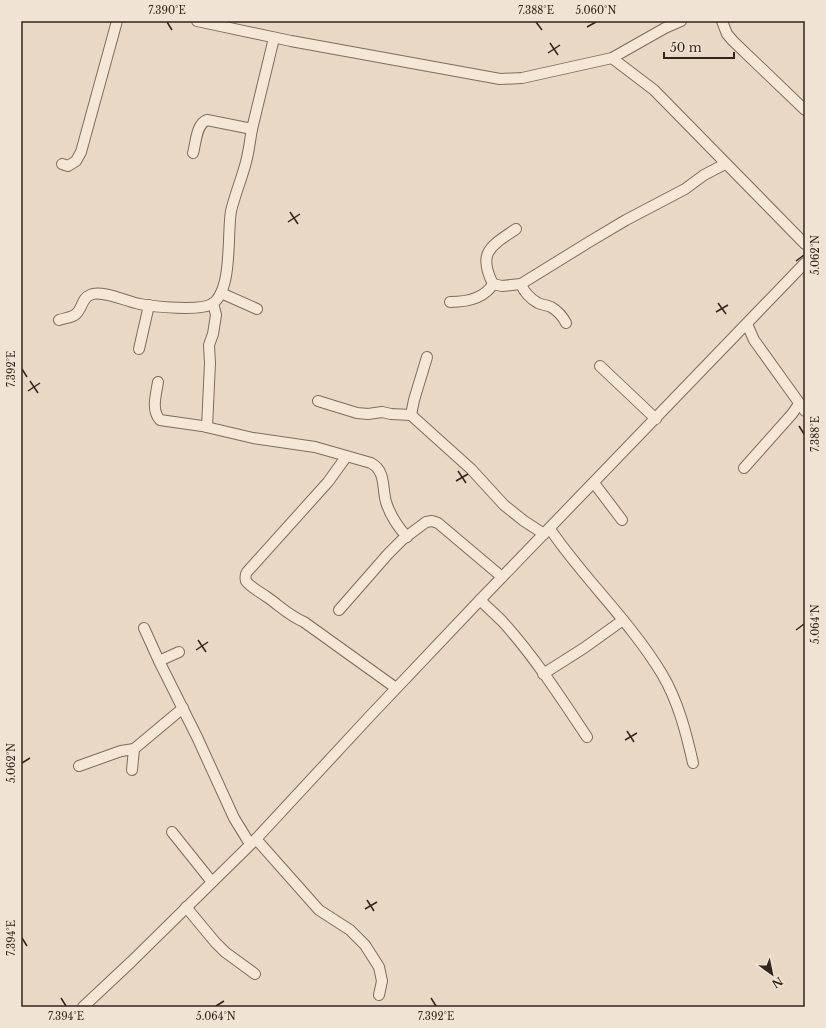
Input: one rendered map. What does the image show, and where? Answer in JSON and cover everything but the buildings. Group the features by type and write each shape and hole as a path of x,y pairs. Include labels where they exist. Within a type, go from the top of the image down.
{"street":[{"path":"62,164 68,166 76,161 81,152 117,21"},
{"path":"198,21 274,38 500,79 522,78 612,58 665,28 681,21"},
{"path":"722,21 727,34 733,41 805,110"},
{"path":"59,320 71,317 77,313 85,299 90,295 98,293 140,304 183,308 201,307 214,303 221,293 227,267 231,212 246,161 252,129 274,38"},
{"path":"612,58 654,90 805,244"},
{"path":"193,154 200,125 207,120 252,129"},
{"path":"493,284 502,286 520,284 626,220 685,189 704,175 725,164"},
{"path":"493,284 488,274 485,262 488,251 516,229"},
{"path":"83,1007 253,842 480,600 805,264"},
{"path":"450,302 473,300 482,295 493,284"},
{"path":"520,284 529,296 538,303 557,311 563,317 566,324"},
{"path":"221,293 257,310"},
{"path":"207,428 210,364 209,345 213,334 216,314 214,303"},
{"path":"139,349 149,305"},
{"path":"744,468 792,414 802,407 754,340 747,324"},
{"path":"737,335 754,340"},
{"path":"411,415 426,357"},
{"path":"600,366 656,419"},
{"path":"158,382 154,406 156,415 160,420 253,438 315,447 371,463 376,466 382,480 386,502 393,519 406,537"},
{"path":"318,401 357,413 368,414 382,412 411,415 471,468 504,505 524,522 547,531 560,544 623,620 662,674 684,726 693,763"},
{"path":"346,457 328,482 247,572 245,575 246,580 249,584 292,617 304,622 396,688"},
{"path":"594,483 622,520"},
{"path":"339,610 388,554 406,537 426,522 432,521 438,523 502,577"},
{"path":"480,600 502,621 524,647 587,737"},
{"path":"543,674 584,648 623,620"},
{"path":"144,628 234,818 253,842 319,910 350,930 365,945 379,966 382,981 379,995"},
{"path":"159,661 179,652"},
{"path":"79,766 121,751 134,749 183,708"},
{"path":"132,770 134,749"},
{"path":"172,832 212,882"},
{"path":"186,907 225,952 255,974"}]}
